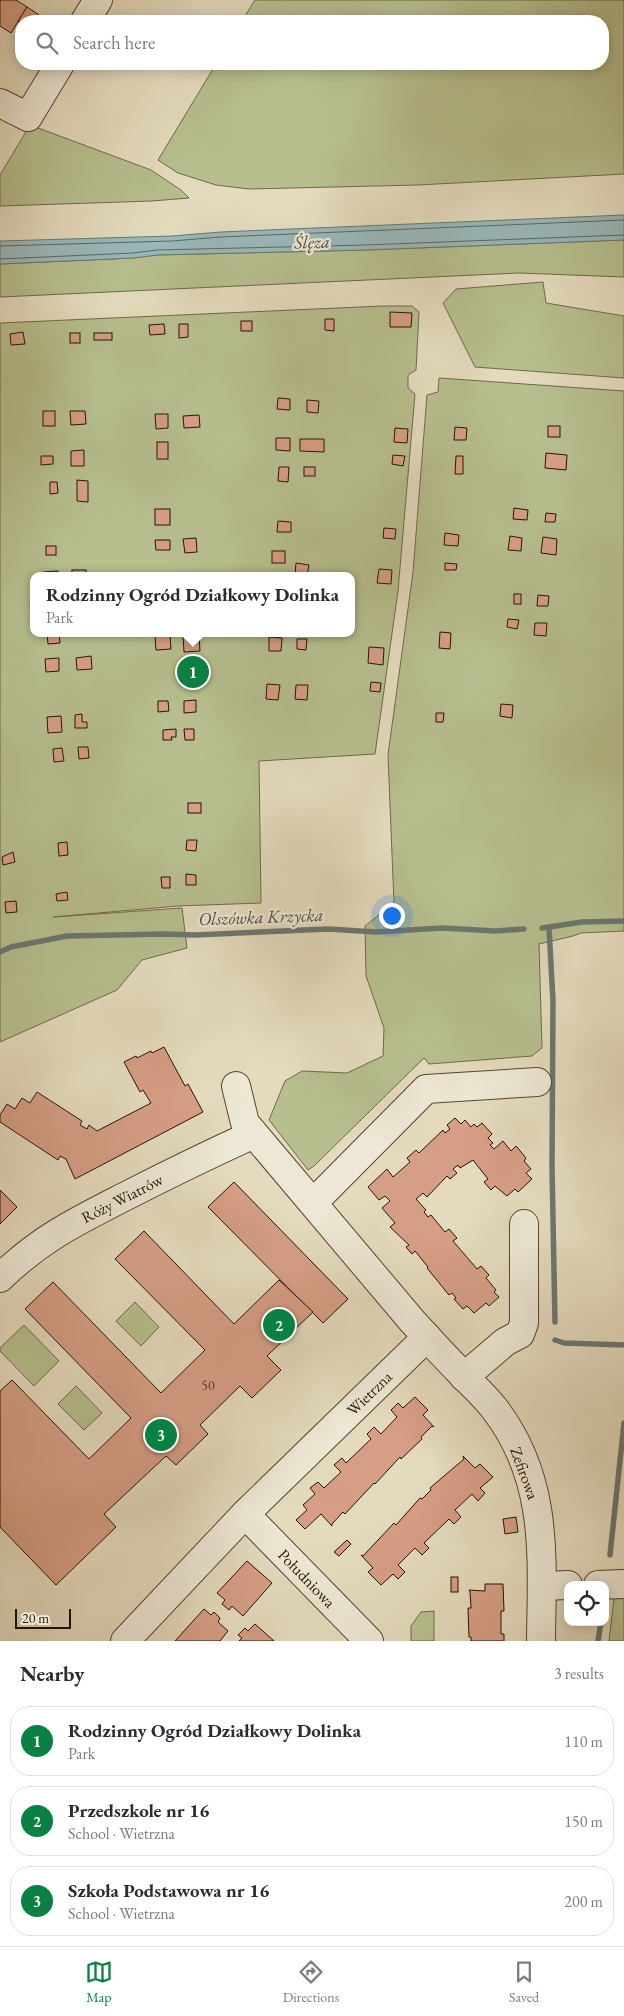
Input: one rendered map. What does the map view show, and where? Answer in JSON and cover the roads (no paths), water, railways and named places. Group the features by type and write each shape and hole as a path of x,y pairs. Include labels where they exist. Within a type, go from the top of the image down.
{"street":[{"path":"89,15 98,0"},
{"path":"0,103 28,117 56,70"},
{"path":"313,1203 426,1089 537,1082"},
{"path":"236,1086 245,1123 427,1337"},
{"name":"Róży Wiatrów","path":"0,1278 38,1244 64,1228 254,1134"},
{"path":"464,1377 505,1342 520,1334 524,1323 524,1224"},
{"name":"Zefirowa","path":"427,1337 493,1406 504,1422 522,1457 532,1485 555,1586 541,1641"},
{"name":"Wietrzna","path":"125,1641 245,1514 427,1337"},
{"name":"Południowa","path":"245,1514 369,1641"},
{"path":"609,1585 624,1584"}],"water":[{"name":"Ślęza","path":"624,215 624,240 366,250 157,255 133,258 0,264 0,241 172,236 221,232"}],"waterway":[{"name":"Olszówka Krzycka","path":"542,928 582,922 624,921"},
{"name":"Olszówka Krzycka","path":"0,952 11,947 67,936 195,935 328,929 376,932 442,928 495,931 524,929"},
{"path":"549,928 553,1001 552,1167 555,1322"},
{"path":"555,1340 564,1343 624,1345"},
{"path":"610,1555 624,1423"},
{"path":"598,1641 600,1626"}],"place":[{"name":"Rodzinny Ogród Działkowy Dolinka","path":"193,672"},
{"name":"Przedszkole nr 16","path":"279,1325"},
{"name":"Szkoła Podstawowa nr 16","path":"161,1435"}]}
